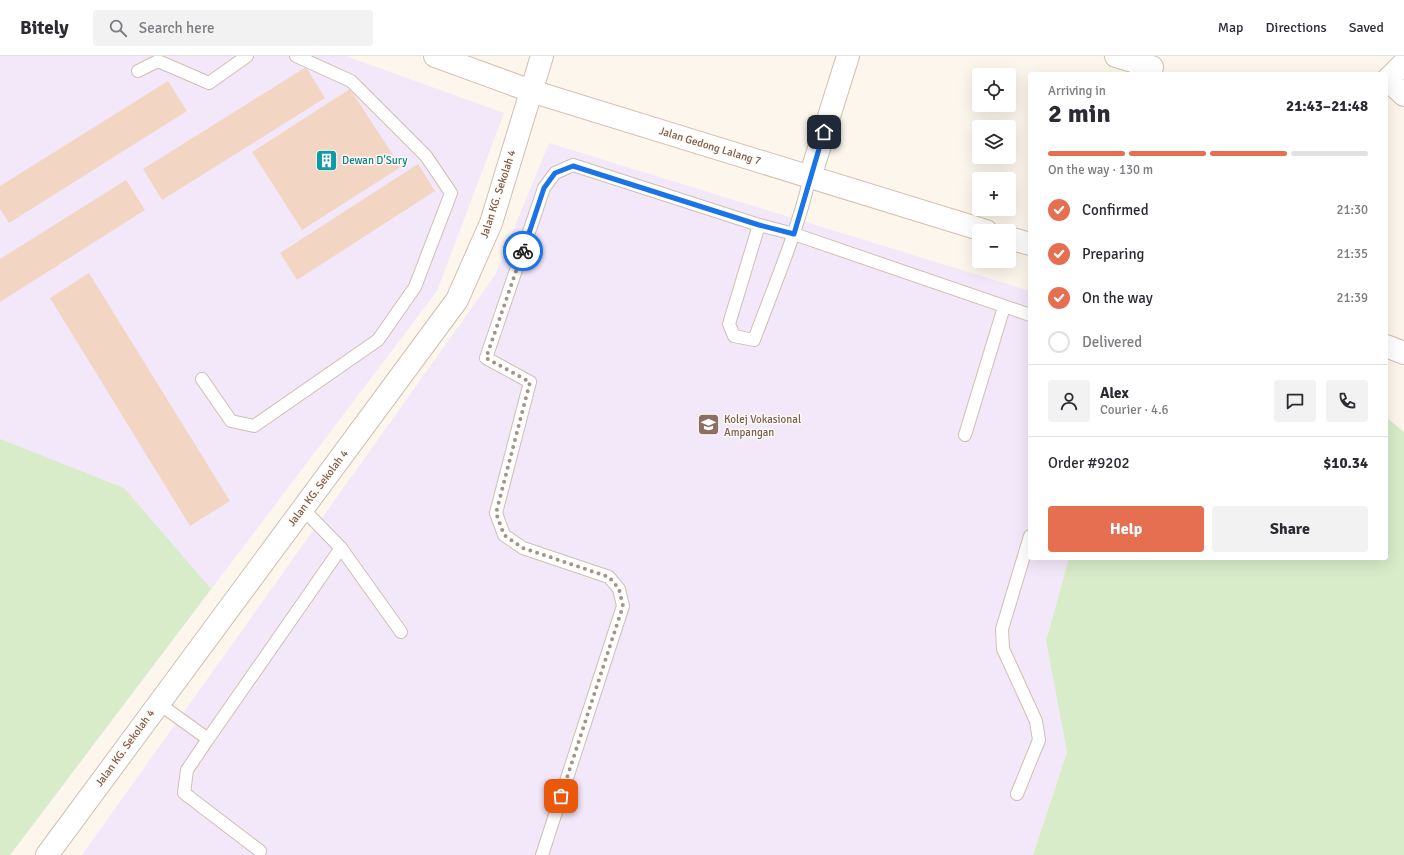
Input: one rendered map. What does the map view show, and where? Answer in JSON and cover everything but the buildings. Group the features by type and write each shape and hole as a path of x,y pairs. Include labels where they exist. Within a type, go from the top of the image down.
{"street":[{"name":"Jalan Gedong Lalang 7","path":"435,56 531,91 972,227"},
{"name":"Jalan KG. Sekolah 4","path":"47,855 457,300 491,223 542,56"},
{"path":"810,177 848,56"},
{"path":"1116,56 1155,66"},
{"path":"1388,79 1404,63"},
{"path":"1388,81 1404,95"},
{"path":"1016,240 1028,243"},
{"path":"1388,347 1404,353"}],"lane":[{"path":"138,71 158,61 209,83 247,56"},
{"path":"202,379 231,421 254,426 378,340 415,287 451,193 426,156 352,81 296,56"},
{"path":"542,855 623,606 619,589 609,577 523,548 504,535 496,513 530,382 486,358 544,188 555,173 573,166 759,225 794,234 1028,314"},
{"path":"759,225 730,324 734,336 754,340 794,234 805,200 810,177"},
{"path":"965,434 1004,307"},
{"path":"302,508 341,548 401,632"},
{"path":"1017,794 1039,740 1036,721 1003,649 1002,630 1028,543"},
{"path":"260,850 184,794 187,770 341,548"},
{"path":"158,703 208,740"}],"shaded area":[{"path":"0,56 346,56 504,113 437,291 10,855 0,855"},
{"name":"Kolej Vokasional Ampangan","path":"549,143 1028,290 1028,560 1068,560 1046,641 1067,752 1033,855 82,855 495,275"}],"green space":[{"path":"1388,419 1404,432 1404,855 1033,855 1067,752 1046,641 1068,560 1388,560"},
{"path":"0,439 124,488 211,589 10,855 0,855"}],"way so far":[{"path":"523,251 486,358 530,382 496,513 504,535 523,548 609,577 619,589 623,606 561,796"}],"place":[{"name":"Dewan D'Sury","path":"326,160"},
{"name":"Kolej Vokasional Ampangan","path":"709,425"}],"route":[{"path":"523,251 544,188 555,173 573,166 759,225 794,234 824,132"}]}
